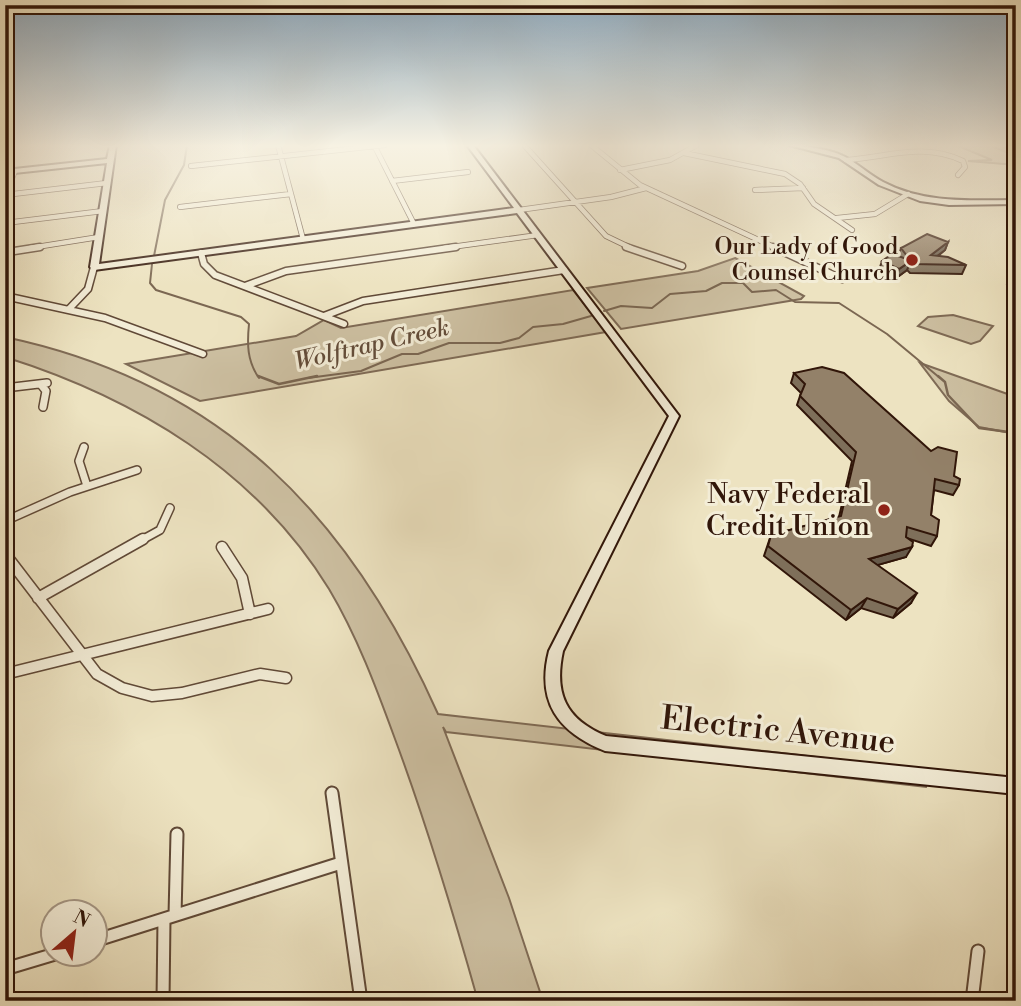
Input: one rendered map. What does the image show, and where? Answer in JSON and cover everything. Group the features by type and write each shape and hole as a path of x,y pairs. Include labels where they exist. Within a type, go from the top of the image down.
{"street":[{"path":"7,194 26,192"},
{"path":"69,309 88,289 106,192"},
{"path":"398,192 414,224"},
{"path":"324,316 363,302 564,270 505,192"},
{"path":"566,192 611,240 660,255 682,266"},
{"path":"94,267 621,196 634,192"},
{"path":"654,192 842,279"},
{"path":"806,192 814,204 852,230"},
{"path":"903,192 949,203 1016,202"},
{"path":"180,207 291,194 303,239"},
{"path":"837,218 874,214 908,194"},
{"path":"5,223 103,211"},
{"path":"245,286 286,271 538,235"},
{"path":"8,252 99,237"},
{"path":"201,253 210,272 344,324"},
{"name":"Electric Avenue","path":"564,270 674,416 556,651 550,677 553,697 572,725 605,743 1016,786"},
{"path":"5,296 69,309 131,326 203,354"},
{"path":"5,388 45,385 43,407"},
{"path":"85,447 79,461 87,485"},
{"path":"5,522 87,485 137,470"},
{"path":"38,598 160,530 170,508"},
{"path":"222,547 242,578 250,614"},
{"path":"5,554 97,674 122,688 152,696 182,693 260,674 286,678"},
{"path":"5,674 268,609"},
{"path":"332,793 361,1001"},
{"path":"163,1001 177,834"},
{"path":"108,937 341,863"},
{"path":"972,1001 978,951"},
{"path":"5,970 38,959"}],"shaded area":[{"path":"735,258 804,296 801,299 621,329 587,288 698,271"},
{"path":"573,290 606,332 200,401 126,364 296,336 324,320 341,328"},
{"path":"953,315 993,326 980,341 971,344 918,326 928,317"},
{"path":"5,337 83,358 152,388 215,425 270,469 320,520 364,578 403,643 438,714 930,770 926,787 446,732 443,727 509,898 543,1001 478,1001 407,771 357,643 329,589 299,547 266,508 229,474 145,417 100,394 5,357"},
{"path":"920,363 1016,397 1016,434 979,427 949,401"}],"building":[{"path":"1016,231 1016,278 1010,277"},
{"path":"927,234 948,242 931,255 948,257 966,265 913,264 911,261 899,269 882,261 892,254 910,260 901,248"},
{"name":"Navy Federal Credit Union","path":"822,367 844,373 931,451 938,447 957,452 954,476 960,479 959,485 935,479 931,515 939,520 937,536 907,527 906,537 913,542 912,547 869,559 917,593 898,609 867,598 851,610 768,546 771,535 841,516 856,452 800,396 805,384 794,373"}],"waterway":[{"name":"Wolftrap Creek","path":"154,256 165,200 169,192"},
{"name":"Wolftrap Creek","path":"152,264 150,283 156,290 241,317 249,324 249,352 259,378"},
{"name":"Wolftrap Creek","path":"604,311 621,306 652,308 670,294 706,291 722,283 743,283 752,292 776,290 795,302 839,303 887,334 940,378"},
{"name":"Wolftrap Creek","path":"308,378 361,371 402,354 418,354 449,343 500,343 519,338 533,327 563,324 591,316"},
{"name":"Wolftrap Creek","path":"258,376 279,384 317,376"},
{"name":"Wolftrap Creek","path":"938,376 945,382 948,395 979,428 1016,433"}],"place":[{"name":"Our Lady of Good Counsel Church","path":"912,260"},
{"name":"Navy Federal Credit Union","path":"884,510"}]}
